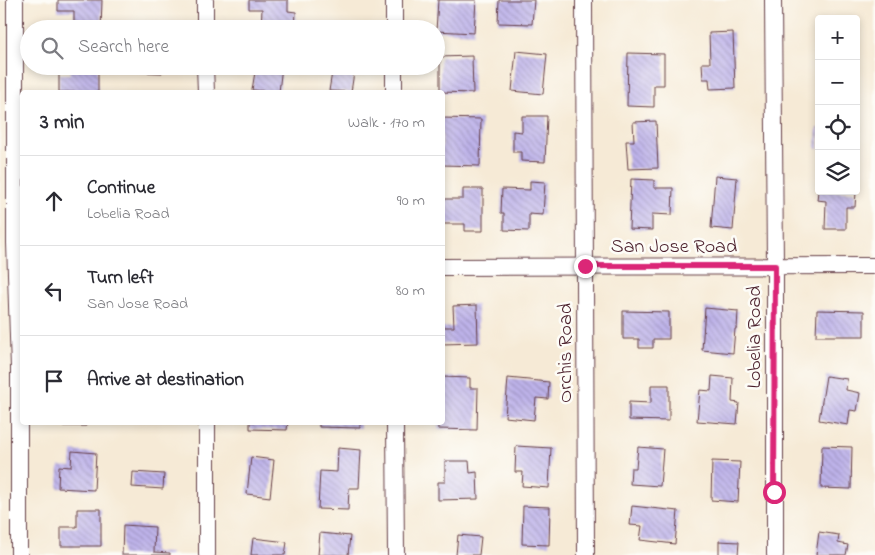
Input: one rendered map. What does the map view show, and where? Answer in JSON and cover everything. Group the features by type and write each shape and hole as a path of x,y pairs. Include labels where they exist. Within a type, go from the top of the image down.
{"street":[{"path":"15,0 13,269 19,378 19,555"},
{"path":"205,0 205,20"},
{"path":"394,0 394,20"},
{"name":"Orchis Road","path":"584,0 586,555"},
{"name":"Lobelia Road","path":"773,0 775,555"},
{"path":"205,75 206,90"},
{"path":"394,75 394,90"},
{"name":"San Jose Road","path":"445,267 875,266"},
{"path":"207,425 207,555"},
{"path":"395,425 396,555"}],"building":[{"path":"58,0 102,0 101,20 74,20 74,11 58,11"},
{"path":"249,0 288,0 288,11 296,12 296,20 261,20 262,9 249,9"},
{"path":"438,0 476,0 474,33 445,31 445,20 437,20"},
{"path":"499,0 534,0 532,24 498,23"},
{"path":"733,32 735,88 710,89 709,79 703,79 702,63 710,63 709,33"},
{"path":"516,51 547,54 543,94 512,91"},
{"path":"628,53 664,54 664,85 654,85 654,107 627,106"},
{"path":"472,56 473,93 445,92 445,90 440,90 440,75 445,75 445,57"},
{"path":"59,75 98,75 98,90 59,90"},
{"path":"254,75 281,75 279,90 252,90"},
{"path":"332,75 354,75 351,90 329,90"},
{"path":"522,116 547,116 545,162 521,161 521,152 513,152 513,131 522,132"},
{"path":"445,118 481,119 480,166 445,165"},
{"path":"656,121 658,168 628,169 626,141 634,141 633,122"},
{"path":"715,176 737,178 733,230 711,228"},
{"path":"631,179 654,180 654,188 673,188 672,215 652,214 652,230 629,229"},
{"path":"530,181 545,182 543,215 529,214 529,231 504,230 504,213 501,213 502,189 530,190"},
{"path":"463,189 483,189 483,231 465,231 465,224 445,224 445,199 463,199"},
{"path":"818,195 856,195 855,207 846,207 846,229 825,229 826,201 817,200"},
{"path":"477,305 478,343 445,344 445,327 454,327 453,306"},
{"path":"705,308 738,311 733,353 702,350"},
{"path":"817,310 864,311 864,336 816,336"},
{"path":"623,311 669,312 669,339 653,339 653,348 639,348 639,339 623,339"},
{"path":"712,376 733,378 732,402 739,403 737,424 697,421 700,390 711,391"},
{"path":"826,376 847,379 846,390 860,393 857,411 850,410 848,425 819,420"},
{"path":"445,377 470,378 470,388 478,388 477,430 438,429 438,425 445,425"},
{"path":"508,378 549,382 548,399 536,398 534,420 505,417"},
{"path":"651,385 669,385 669,421 629,420 629,402 651,403"},
{"path":"61,425 86,425 86,426"},
{"path":"250,425 288,425 287,430 250,429"},
{"path":"319,425 360,425 360,428 319,427"},
{"path":"516,446 551,448 549,488 522,486 523,472 515,472"},
{"path":"822,446 852,447 851,489 821,488"},
{"path":"638,447 663,449 660,486 630,484 631,468 636,468"},
{"path":"338,448 361,450 359,488 349,488 348,510 318,509 320,471 337,472"},
{"path":"72,451 96,453 94,490 58,488 59,466 71,467"},
{"path":"251,457 274,460 270,497 247,494"},
{"path":"445,461 469,461 470,473 477,472 478,499 438,500 438,482 445,482"},
{"path":"712,461 740,462 738,502 711,500"},
{"path":"133,472 164,474 163,489 132,487"},
{"path":"523,506 550,507 549,545 522,544"},
{"path":"632,506 678,511 675,544 640,540 642,526 630,525"},
{"path":"77,509 101,509 101,546 61,546 61,527 77,527"},
{"path":"123,525 155,527 154,552 170,553 170,555 122,555"},
{"path":"819,532 839,535 838,543 848,545 846,555 816,555"},
{"path":"320,533 350,536 348,555 318,555"},
{"path":"458,535 481,537 479,555 456,555"},
{"path":"253,538 287,542 285,555 251,555"},
{"path":"719,541 739,542 738,555 719,555"}],"route":[{"path":"585,266 775,266 774,492"}]}
